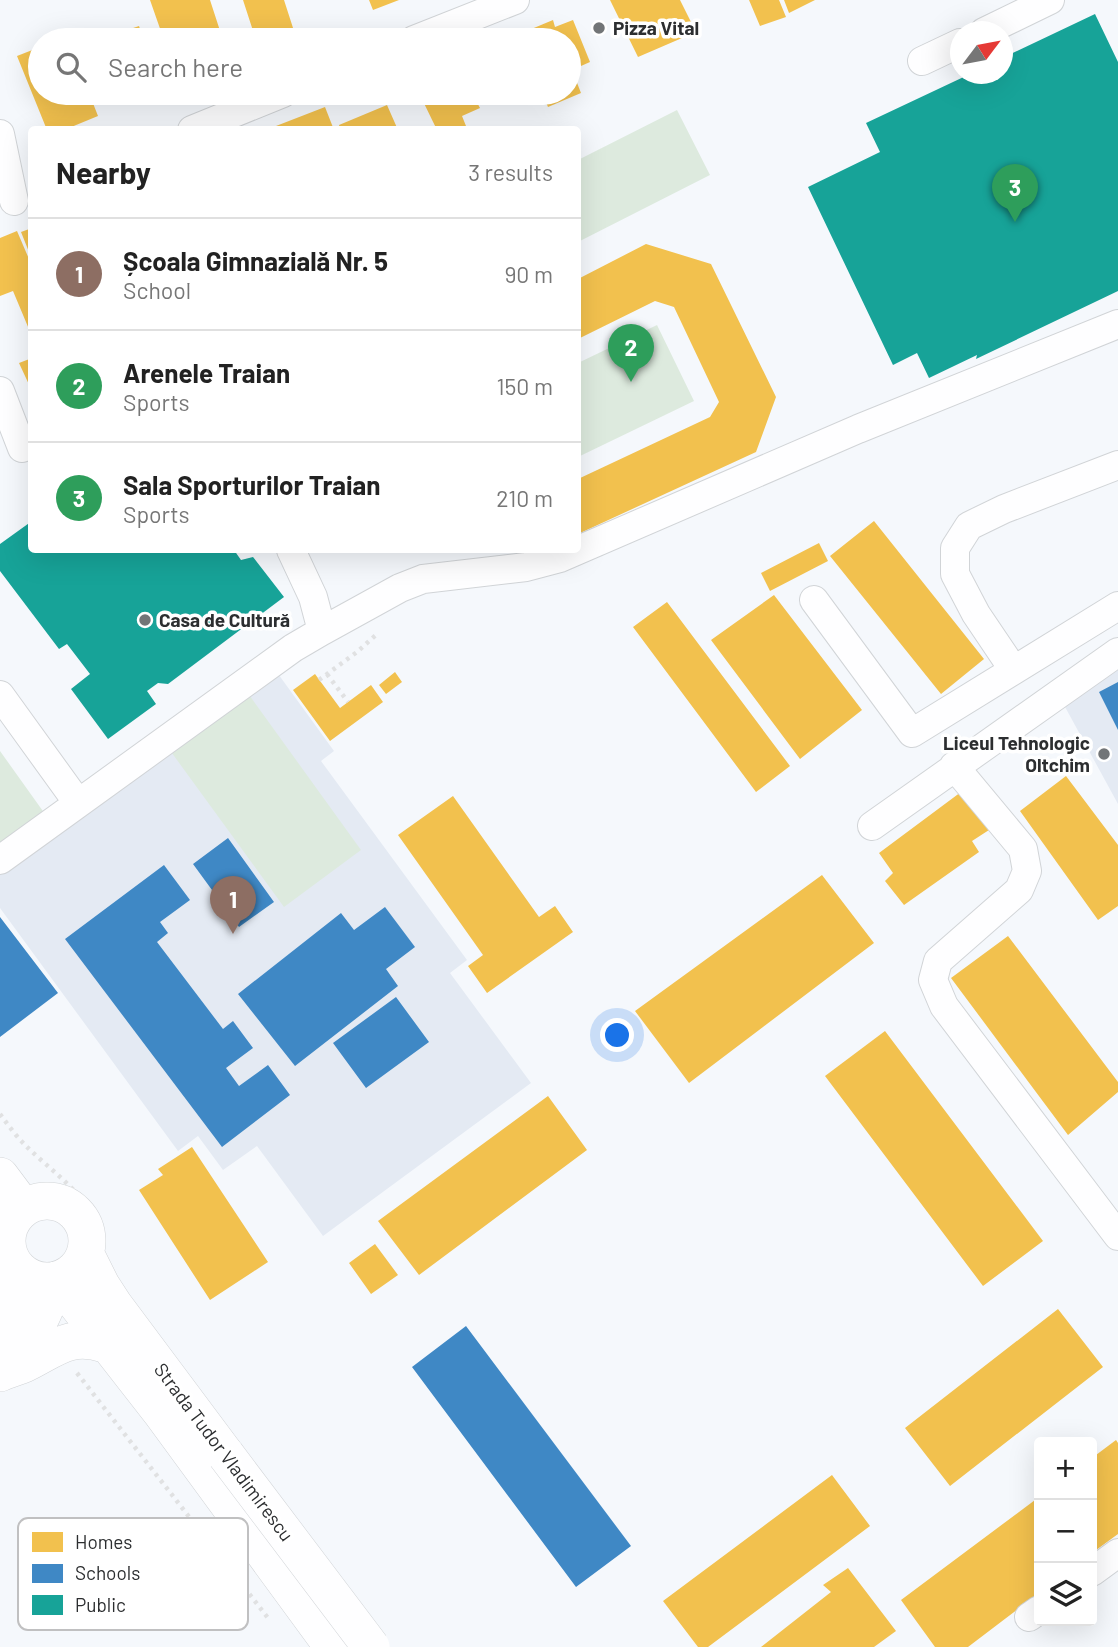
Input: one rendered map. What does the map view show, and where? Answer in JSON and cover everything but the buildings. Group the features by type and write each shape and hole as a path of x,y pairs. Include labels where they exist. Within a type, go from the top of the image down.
{"main road":[{"path":"0,1177 24,1208 9,1229 7,1243 9,1256 16,1267 34,1279 57,1280 70,1274 85,1253"},
{"name":"Strada Tudor Vladimirescu","path":"24,1208 52,1202 70,1209 83,1224 87,1243 85,1253 101,1285 333,1647"},
{"path":"0,1344 14,1303 16,1267"},
{"path":"0,1372 31,1337 57,1280"},
{"name":"Strada Tudor Vladimirescu","path":"57,1280 161,1412 215,1464 371,1647"},
{"path":"0,1372 67,1342 92,1340 105,1344"}],"street":[{"path":"444,28 515,0"},
{"path":"1007,21 1050,0"},
{"path":"922,61 950,48"},
{"path":"201,126 253,105"},
{"path":"0,134 15,200"},
{"path":"581,549 858,429 1118,324"},
{"path":"0,391 18,450"},
{"path":"1013,669 976,614 955,574 955,548 969,526 1004,509 1118,465"},
{"path":"292,553 313,597 322,631"},
{"path":"0,860 293,648 400,588 423,579 526,567 572,553"},
{"path":"814,600 912,733 1118,606"},
{"path":"872,826 1118,652"},
{"path":"0,695 78,803"},
{"path":"954,766 1023,849 1027,871 1019,890 938,961 933,980 944,1006 1118,1236"},
{"path":"1097,1568 1118,1553"}],"path":[{"path":"327,674 348,702"},
{"path":"74,1369 190,1518"},
{"path":"248,1593 274,1626"}],"shaded area":[{"path":"677,110 710,175 581,240 581,158"},
{"path":"657,325 694,401 581,456 581,362"},
{"name":"Liceul Tehnologic Oltchim","path":"1118,669 1118,804 1064,705"},
{"path":"276,671 334,751 321,761 467,960 450,973 531,1083 323,1236 257,1146 223,1170 198,1136 178,1151 0,908 0,871"},
{"path":"247,692 361,850 284,907 169,749"},
{"path":"0,751 45,814 0,847"}],"place":[{"name":"Pizza Vital","path":"599,28"},
{"name":"Sala Sporturilor Traian","path":"1015,222"},
{"name":"Arenele Traian","path":"631,382"},
{"name":"Casa de Cultură","path":"145,620"},
{"name":"Liceul Tehnologic Oltchim","path":"1104,754"},
{"name":"Școala Gimnazială Nr. 5","path":"233,934"}]}
